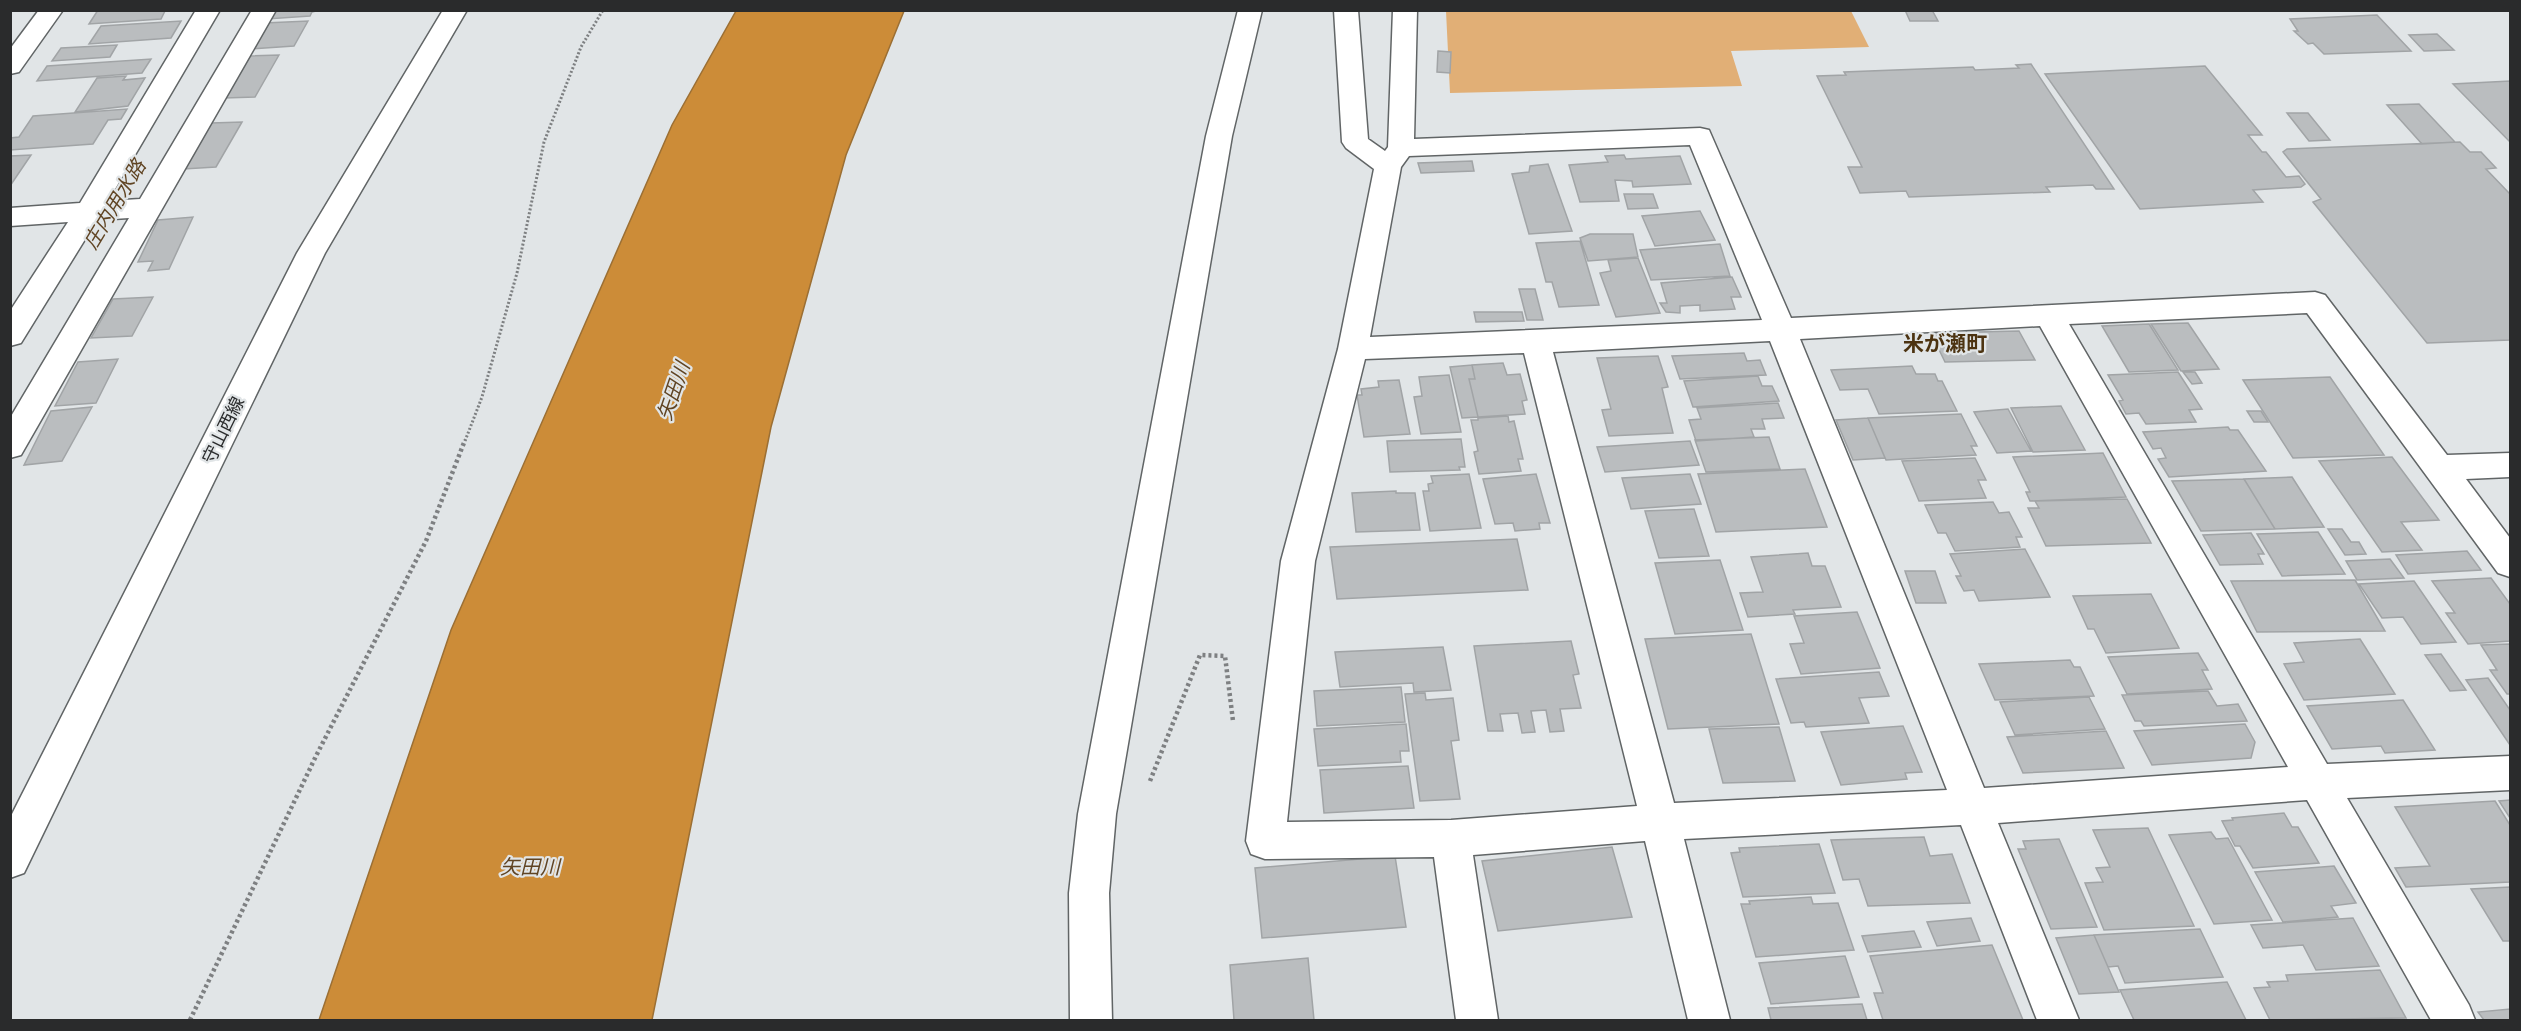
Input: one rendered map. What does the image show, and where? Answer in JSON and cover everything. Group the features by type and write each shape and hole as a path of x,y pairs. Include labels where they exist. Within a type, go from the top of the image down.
{"street":[{"path":"10,67 51,10"},
{"path":"10,335 89,211 208,10"},
{"path":"10,446 264,10"},
{"name":"守山西線","path":"10,860 311,253 455,10"},
{"path":"1091,1020 1089,893 1097,814 1217,147 1250,10"},
{"path":"1346,10 1355,142 1395,157 1700,136 1781,330 2058,1020"},
{"path":"1405,10 1395,157 1353,349 1298,561 1265,841 1450,838 1660,822 1971,807 2316,782 2511,773"},
{"path":"10,218 148,208"},
{"path":"1353,349 1536,343 2048,314 2315,302 2511,563"},
{"path":"2048,314 2454,1020"},
{"path":"1536,343 1709,1020"},
{"path":"2441,468 2511,465"},
{"path":"1450,838 1477,1020"}],"path":[{"path":"190,1020 316,756 426,541 483,396 517,273 544,142 580,47 603,10"},
{"path":"1097,814 1142,803 1200,655 1226,656 1234,727"}],"shaded area":[{"path":"1446,11 1851,11 1869,47 1731,51 1742,86 1450,93"}],"water":[{"name":"矢田川","path":"736,11 904,11 846,155 771,427 652,1020 319,1020 451,630 672,125"}],"building":[{"path":"98,10 171,10 165,11 161,19 89,24"},
{"path":"272,10 320,10 312,12 310,16 267,19"},
{"path":"1905,10 1932,10 1938,21 1910,21"},
{"path":"2377,15 2411,51 2324,54 2313,43 2308,44 2294,31 2298,31 2290,19"},
{"path":"181,21 171,38 89,44 101,26"},
{"path":"308,21 294,46 250,49 264,23"},
{"path":"2437,34 2454,50 2424,51 2409,35"},
{"path":"117,45 110,57 52,61 61,48"},
{"path":"1438,51 1451,52 1450,73 1437,72"},
{"path":"279,55 255,97 225,98 250,56"},
{"path":"151,59 142,73 37,81 47,66"},
{"path":"2031,64 2114,189 2096,189 2093,185 2046,187 2050,192 1909,197 1906,191 1860,193 1848,167 1862,167 1817,76 1846,75 1844,72 1973,67 1975,70 2019,68 2016,65"},
{"path":"2205,66 2262,135 2248,135 2262,152 2266,152 2286,177 2299,176 2305,184 2301,187 2253,190 2263,202 2140,209 2045,74"},
{"path":"126,76 123,80 145,78 128,106 75,112 97,78"},
{"path":"2510,81 2510,142 2453,84"},
{"path":"2419,104 2455,142 2422,144 2387,105"},
{"path":"127,109 121,119 108,120 93,144 10,150 10,138 19,137 33,116"},
{"path":"2287,113 2308,113 2330,140 2309,141"},
{"path":"242,122 216,167 184,169 211,123"},
{"path":"2460,142 2470,152 2481,152 2496,168 2486,169 2510,194 2510,340 2427,343 2313,202 2321,199 2283,152 2287,149"},
{"path":"31,155 10,186 10,156"},
{"path":"1624,155 1626,159 1680,156 1691,184 1633,187 1632,181 1615,180 1619,201 1580,202 1569,165 1608,162 1605,156"},
{"path":"1472,161 1474,171 1421,173 1418,163"},
{"path":"1548,164 1572,231 1529,234 1512,174 1529,172 1530,166"},
{"path":"1624,194 1653,194 1658,208 1628,209"},
{"path":"1700,211 1715,240 1655,246 1642,216"},
{"path":"193,217 169,269 148,271 153,261 138,262 158,220"},
{"path":"1590,234 1633,234 1638,257 1588,261 1580,238"},
{"path":"1580,241 1599,305 1559,307 1552,282 1546,282 1536,243"},
{"path":"1720,244 1730,276 1651,280 1640,250"},
{"path":"1638,258 1660,313 1616,317 1600,273 1611,271 1608,260"},
{"path":"1732,277 1741,297 1731,297 1735,309 1700,311 1700,305 1680,306 1680,313 1666,312 1660,303 1667,303 1661,283"},
{"path":"1519,289 1535,289 1543,320 1527,320"},
{"path":"153,297 132,336 91,338 113,299"},
{"path":"1474,312 1522,312 1524,321 1476,322"},
{"path":"2188,323 2219,369 2181,371 2151,324"},
{"path":"2149,324 2178,370 2129,372 2102,326"},
{"path":"2019,331 2035,360 1945,362 1931,333"},
{"path":"1744,353 1747,361 1760,360 1766,375 1680,379 1672,356"},
{"path":"1658,356 1668,387 1662,388 1673,433 1609,436 1602,410 1611,409 1597,358"},
{"path":"118,359 96,403 55,406 78,362"},
{"path":"1503,363 1507,375 1520,374 1527,400 1522,401 1525,414 1478,417 1469,379 1475,379 1472,365"},
{"path":"1472,365 1475,379 1469,379 1478,417 1462,418 1450,367"},
{"path":"1912,366 1916,374 1935,374 1938,381 1942,381 1957,411 1879,414 1868,389 1840,390 1831,370"},
{"path":"2178,372 2202,409 2189,410 2196,422 2146,424 2139,413 2126,414 2119,401 2123,400 2108,375"},
{"path":"2183,372 2195,372 2202,383 2192,384"},
{"path":"1449,375 1461,432 1421,434 1414,397 1422,396 1419,377"},
{"path":"1758,376 1762,386 1772,386 1779,401 1693,407 1684,381"},
{"path":"2330,377 2384,455 2293,458 2243,380"},
{"path":"1399,380 1410,434 1364,437 1357,395 1362,395 1361,389 1379,387 1378,381"},
{"path":"1778,403 1784,418 1762,419 1765,429 1751,429 1754,437 1696,441 1689,420 1701,419 1697,408"},
{"path":"2061,406 2085,450 2033,452 2011,408"},
{"path":"92,407 62,461 24,465 51,411"},
{"path":"2008,409 2031,451 1997,453 1974,412"},
{"path":"2247,411 2261,411 2268,422 2254,422"},
{"path":"1961,414 1977,446 1971,446 1976,455 1886,460 1868,418"},
{"path":"1508,416 1509,422 1514,421 1523,459 1518,459 1521,471 1479,474 1474,452 1478,451 1471,420"},
{"path":"1868,418 1885,458 1853,460 1836,420"},
{"path":"2228,427 2230,430 2238,430 2266,471 2169,477 2158,459 2166,458 2161,448 2153,449 2143,432"},
{"path":"1769,437 1780,469 1706,472 1695,440"},
{"path":"1461,439 1465,467 1459,467 1460,470 1390,472 1387,441"},
{"path":"1690,441 1699,465 1605,472 1597,447"},
{"path":"2103,453 2126,497 2030,501 2026,492 2030,492 2013,457"},
{"path":"2392,457 2439,520 2401,522 2422,550 2382,552 2319,461"},
{"path":"1975,458 1986,480 1978,480 1986,498 1919,501 1902,461"},
{"path":"1805,469 1827,527 1716,532 1698,474"},
{"path":"1469,474 1481,528 1430,531 1423,491 1429,491 1428,484 1433,483 1431,476"},
{"path":"1536,474 1550,523 1539,523 1540,529 1515,531 1513,523 1495,524 1483,479"},
{"path":"1690,474 1701,504 1631,509 1622,478"},
{"path":"2292,477 2324,527 2275,529 2244,479"},
{"path":"2244,479 2275,529 2201,531 2172,481"},
{"path":"1396,491 1396,493 1415,493 1420,530 1356,532 1352,493"},
{"path":"2127,499 2151,543 2046,546 2028,508 2039,508 2035,501"},
{"path":"1993,502 1999,513 2009,512 2022,537 2016,537 2020,547 1955,551 1946,533 1938,533 1925,505"},
{"path":"1694,509 1709,556 1659,558 1645,511"},
{"path":"2328,529 2342,529 2351,542 2359,542 2366,554 2345,555"},
{"path":"2318,532 2345,574 2282,576 2257,534"},
{"path":"2251,533 2264,554 2258,554 2263,564 2220,565 2203,535"},
{"path":"1517,539 1528,590 1337,599 1330,547"},
{"path":"2025,549 2050,597 1979,601 1974,590 1964,591 1956,576 1961,576 1950,554"},
{"path":"2467,551 2481,570 2408,574 2396,555"},
{"path":"1808,553 1812,566 1825,566 1841,607 1793,610 1795,614 1748,617 1740,593 1763,592 1751,557"},
{"path":"2390,559 2404,578 2357,580 2346,561"},
{"path":"1720,560 1743,630 1675,634 1655,563"},
{"path":"1905,571 1935,571 1946,603 1916,603"},
{"path":"2491,578 2510,604 2510,641 2468,644 2446,613 2455,613 2432,581"},
{"path":"2355,580 2385,631 2257,632 2231,581"},
{"path":"2414,581 2456,642 2421,644 2403,617 2382,618 2359,584"},
{"path":"2151,594 2179,648 2106,653 2094,629 2088,629 2073,596"},
{"path":"1857,612 1880,668 1801,674 1790,644 1804,643 1794,616"},
{"path":"1751,634 1779,724 1668,729 1645,639"},
{"path":"2360,639 2395,694 2304,700 2284,664 2304,662 2294,643"},
{"path":"1571,641 1579,674 1573,675 1581,708 1560,709 1564,731 1550,732 1546,710 1531,711 1535,732 1522,733 1518,713 1500,714 1503,731 1488,731 1474,646"},
{"path":"2510,644 2510,694 2507,694 2490,670 2497,670 2481,645"},
{"path":"1443,647 1451,690 1414,692 1413,683 1340,687 1335,652"},
{"path":"2198,653 2208,670 2202,670 2212,689 2127,694 2108,657"},
{"path":"2441,654 2466,690 2450,691 2425,655"},
{"path":"2070,660 2074,667 2080,667 2094,696 1995,700 1979,664"},
{"path":"1879,672 1889,696 1859,698 1869,723 1806,727 1804,722 1791,723 1776,679"},
{"path":"2488,678 2510,710 2510,745 2466,680"},
{"path":"1401,687 1405,722 1317,726 1314,691"},
{"path":"2208,691 2217,706 2238,704 2247,721 2144,726 2141,721 2135,721 2122,695"},
{"path":"1425,693 1426,700 1453,698 1459,740 1451,741 1460,799 1420,801 1405,694"},
{"path":"2089,697 2105,729 2015,735 2000,702"},
{"path":"2403,700 2435,750 2385,753 2381,746 2332,749 2307,706"},
{"path":"1406,724 1409,751 1400,751 1401,762 1318,766 1314,729"},
{"path":"2245,724 2255,742 2251,758 2152,765 2134,731"},
{"path":"1903,726 1922,772 1905,773 1907,779 1841,785 1821,732"},
{"path":"1779,727 1795,781 1723,783 1709,729"},
{"path":"2106,731 2124,768 2023,773 2007,737"},
{"path":"1408,766 1414,808 1324,813 1320,770"},
{"path":"2510,800 2510,818 2499,801"},
{"path":"2495,801 2510,825 2510,882 2406,887 2395,868 2430,866 2395,807"},
{"path":"2284,813 2292,827 2298,827 2319,863 2253,868 2240,846 2235,846 2222,821"},
{"path":"2148,828 2194,926 2104,930 2085,883 2103,882 2096,868 2110,867 2093,830"},
{"path":"2211,832 2216,839 2228,838 2272,920 2214,924 2169,835"},
{"path":"1924,837 1930,856 1952,854 1970,903 1868,906 1859,879 1843,880 1831,840"},
{"path":"2059,839 2097,927 2051,929 2018,849 2026,849 2023,841"},
{"path":"1819,844 1835,893 1743,897 1731,853 1740,852 1739,848"},
{"path":"1612,847 1632,917 1498,931 1482,861"},
{"path":"1395,856 1406,927 1262,938 1255,868"},
{"path":"2334,866 2356,903 2331,906 2338,917 2283,922 2255,872"},
{"path":"2510,887 2510,941 2503,941 2471,889"},
{"path":"1811,897 1813,904 1838,903 1854,950 1756,957 1741,904 1750,904 1749,901"},
{"path":"1971,918 1980,941 1937,946 1927,922"},
{"path":"2353,918 2379,966 2316,970 2303,945 2263,948 2251,925"},
{"path":"2200,929 2223,977 2125,983 2118,966 2108,967 2094,935"},
{"path":"1914,931 1921,947 1868,952 1862,936"},
{"path":"2094,935 2119,992 2079,994 2056,938"},
{"path":"1992,945 2023,1020 1883,1020 1874,993 1883,993 1870,956"},
{"path":"1845,956 1859,997 1771,1004 1759,963"},
{"path":"1308,958 1314,1020 1234,1020 1230,965"},
{"path":"2380,970 2406,1018 2270,1020 2254,988 2270,987 2267,982 2288,981 2286,975"},
{"path":"2227,982 2246,1020 2134,1020 2120,990"},
{"path":"1862,1004 1867,1020 1771,1020 1768,1008"},
{"path":"2510,1009 2510,1020 2484,1020 2478,1012"}],"district":[{"name":"米が瀬町","path":"1945,343"}],"water label":[{"name":"庄内用水路","path":"114,204"}]}
